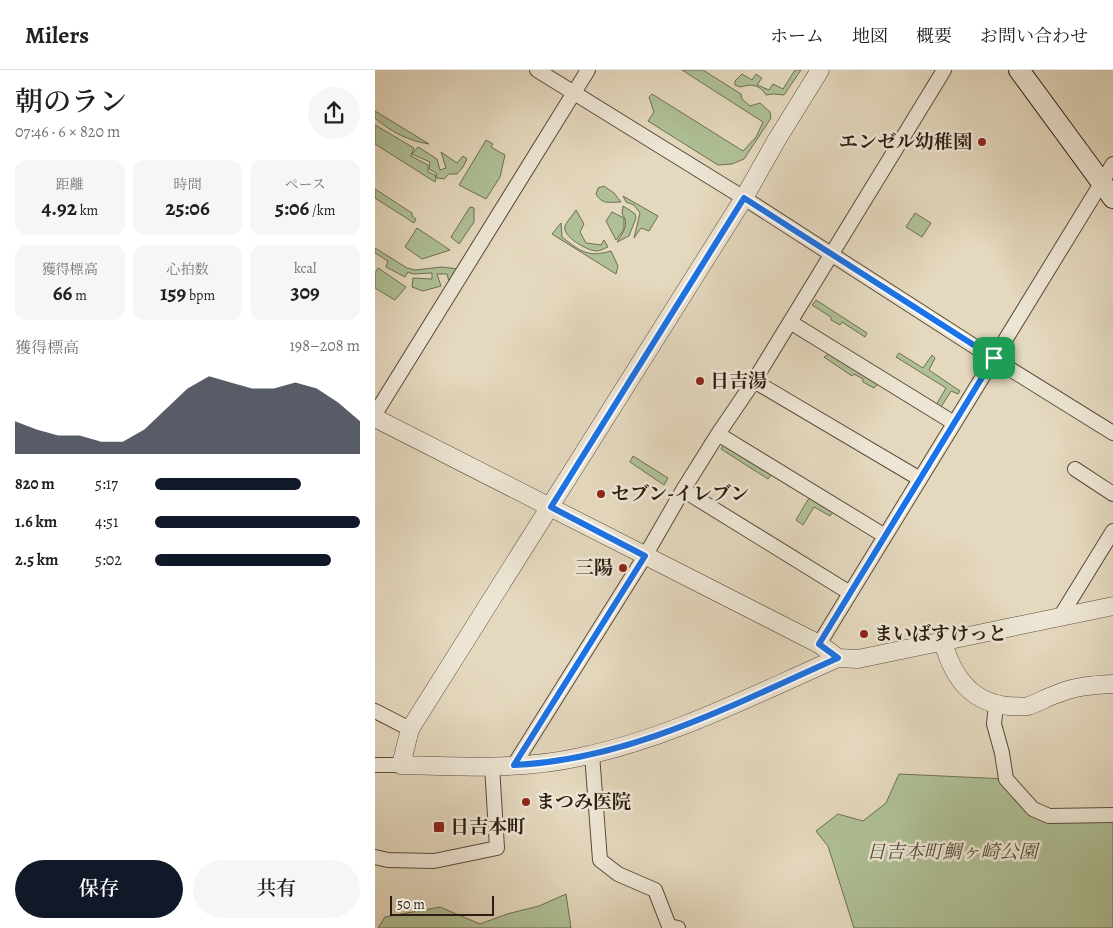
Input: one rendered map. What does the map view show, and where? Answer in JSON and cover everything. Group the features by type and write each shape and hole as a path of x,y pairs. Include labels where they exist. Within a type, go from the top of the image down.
{"main road":[{"path":"1019,70 1110,178"},
{"path":"1036,70 1110,178"}],"street":[{"path":"537,70 744,198 1113,433"},
{"path":"588,70 375,416 819,644 838,658 847,660 858,659 1113,606"},
{"path":"401,765 410,729 744,198 776,141 820,70"},
{"path":"514,765 645,556 718,434 754,381 944,70"},
{"path":"819,644 994,358 1110,178"},
{"path":"790,322 954,423"},
{"path":"754,381 920,479"},
{"path":"718,434 885,536"},
{"path":"1075,469 1113,494"},
{"path":"683,490 850,593"},
{"path":"1060,617 1113,531"},
{"path":"943,641 948,658 959,679 974,694 997,705 1027,706 1057,693 1083,686 1113,684"},
{"path":"375,765 492,766 578,758 628,746 679,728 838,658"},
{"path":"997,705 994,724 1002,753 1006,778 1033,809 1049,816 1113,815"},
{"path":"375,711 410,729"},
{"path":"592,754 600,860 618,874 655,890 669,926 678,928"},
{"path":"375,857 388,860 434,861 497,848 492,766"}],"green space":[{"path":"682,70 703,70 741,94 742,99 750,106 760,103 770,112 771,118 744,159 732,164 718,165 648,121 654,112 649,97 652,94 743,151 756,137 763,122"},
{"path":"795,70 801,70 784,95 766,95 755,86 740,87 735,85 735,81 742,74 752,80 756,74 762,78 757,85 769,90 773,84 783,89"},
{"path":"375,111 429,144 414,141 387,128 375,118"},
{"path":"375,125 414,148 411,156 428,165 428,172 435,175 435,182 375,144"},
{"path":"486,140 493,144 491,147 505,155 500,177 486,199 459,185"},
{"path":"418,147 437,159 440,170 446,168 441,152 457,163 463,156 467,159 457,174 449,174 444,179 437,178 436,173 429,169 430,162 412,154"},
{"path":"604,186 614,193 621,202 607,202 598,198 596,194 598,188"},
{"path":"375,189 412,213 412,216 416,219 414,223 375,198"},
{"path":"623,196 658,216 649,231 641,228 634,238 640,213 634,205 626,202"},
{"path":"623,206 635,214 636,218 629,236 617,242 626,225 622,214"},
{"path":"470,207 474,208 474,222 459,244 451,237"},
{"path":"576,210 584,224 580,232 586,243 601,245 604,240 608,247 598,251 593,250 582,246 567,235 565,226"},
{"path":"612,212 624,218 624,229 616,240 606,221"},
{"path":"915,213 931,223 922,237 906,227"},
{"path":"561,223 562,237 579,249 596,254 611,251 618,266 616,274 552,234"},
{"path":"417,228 450,250 422,259 405,247"},
{"path":"375,248 407,268 415,270 442,267 458,269 449,282 447,274 437,274 441,286 423,291 412,287 413,278 432,279 432,273 413,274 408,272 405,277 386,267 388,261 375,253"},
{"path":"378,268 406,287 395,300 375,288 375,273"},
{"path":"816,300 867,333 865,337 842,322 840,325 831,320 831,317 812,305"},
{"path":"899,353 923,368 932,355 935,358 929,370 960,391 958,394 951,391 941,407 936,405 946,388 896,357"},
{"path":"829,354 878,384 874,388 854,374 852,376 824,357"},
{"path":"724,444 772,474 768,479 721,449"},
{"path":"633,456 668,478 664,485 630,462"},
{"path":"809,498 833,512 830,516 814,507 803,525 796,520"},
{"name":"日吉本町鯛ヶ崎公園","path":"899,774 1006,779 1033,809 1113,815 1113,928 854,928 828,846 816,831 838,814 863,821 886,803"},
{"path":"566,894 571,928 378,928 385,917 440,907 480,924 507,914 539,906"}],"place":[{"name":"エンゼル幼稚園","path":"982,142"},
{"name":"日吉湯","path":"700,381"},
{"name":"セブン-イレブン","path":"601,494"},
{"name":"三陽","path":"623,568"},
{"name":"まいばすけっと","path":"864,634"},
{"name":"まつみ医院","path":"526,802"},
{"name":"日吉本町","path":"439,827"}],"route":[{"path":"744,198 994,358 819,644 838,658 679,728 628,746 578,758 514,765 645,556 551,507 744,198"}]}
